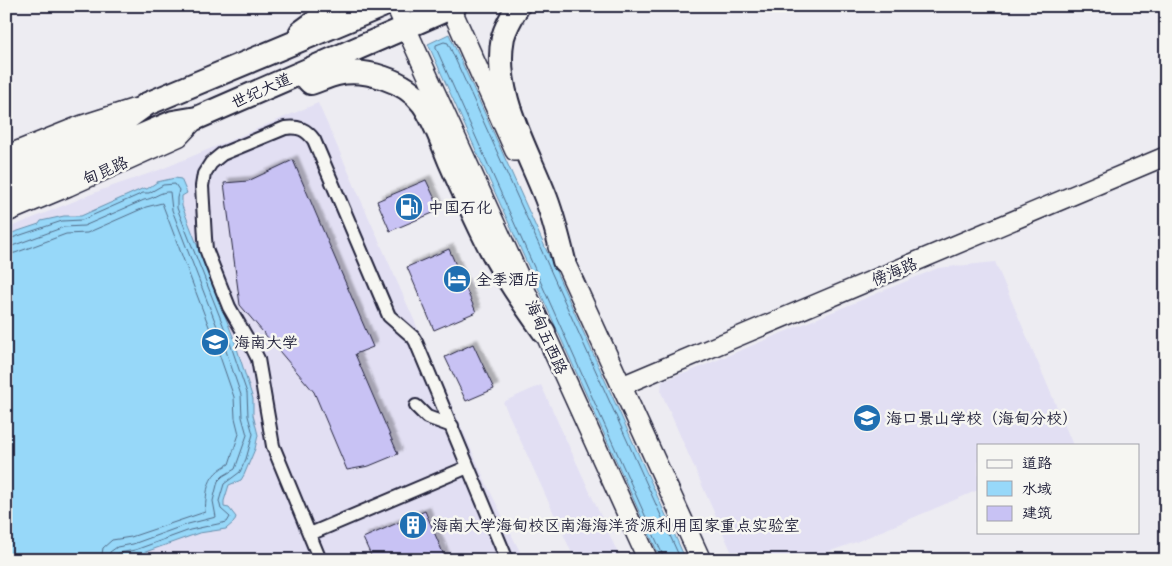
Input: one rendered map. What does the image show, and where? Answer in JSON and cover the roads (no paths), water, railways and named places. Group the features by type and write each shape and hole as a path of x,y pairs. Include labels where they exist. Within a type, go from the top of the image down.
{"highway":[{"path":"294,42 300,32 316,21 329,6"},
{"name":"世纪大道","path":"62,160 118,125 147,104 382,6"},
{"path":"518,6 504,36 501,56 502,79 509,106 556,227 564,261"},
{"name":"世纪大道","path":"62,160 172,122 197,118 452,7"},
{"path":"300,73 311,83 338,74 351,72 374,75 394,82 413,95 422,104 438,132 487,244 515,292 544,332"},
{"path":"6,173 62,160"},
{"path":"6,193 62,160"}],"main road":[{"name":"海甸五西路","path":"396,6 648,560"},
{"path":"452,7 564,261 701,560"}],"street":[{"path":"6,154 81,125 147,104"},
{"name":"甸昆路","path":"6,213 179,136 197,118"},
{"path":"326,560 313,534 279,450 261,355 234,306 211,247 208,186 210,176 225,159 286,134 294,133 305,137 309,142 385,318 390,326 411,344 448,424 460,460 507,560"},
{"name":"傍海路","path":"623,388 1166,156"},
{"name":"傍海路","path":"623,388 1166,162"},
{"path":"416,406 427,417 448,424"},
{"path":"313,534 465,470"},
{"path":"465,470 499,560"},
{"path":"313,534 320,560"}],"water":[{"path":"449,34 686,560 661,560 428,44"},
{"path":"175,178 181,179 187,193 182,196 182,206 234,339 253,399 253,415 258,435 255,449 241,480 229,485 224,501 224,507 229,508 236,517 234,522 226,529 199,533 137,555 121,557 116,560 6,560 6,235 39,224 41,221 64,216 81,216 144,188 147,189 157,182"}],"place":[{"name":"中国石化","path":"409,207"},
{"name":"全季酒店","path":"457,279"},
{"name":"海南大学","path":"215,342"},
{"name":"海口景山学校（海甸分校）","path":"867,418"},
{"name":"海南大学海甸校区南海海洋资源利用国家重点实验室","path":"413,525"}]}
